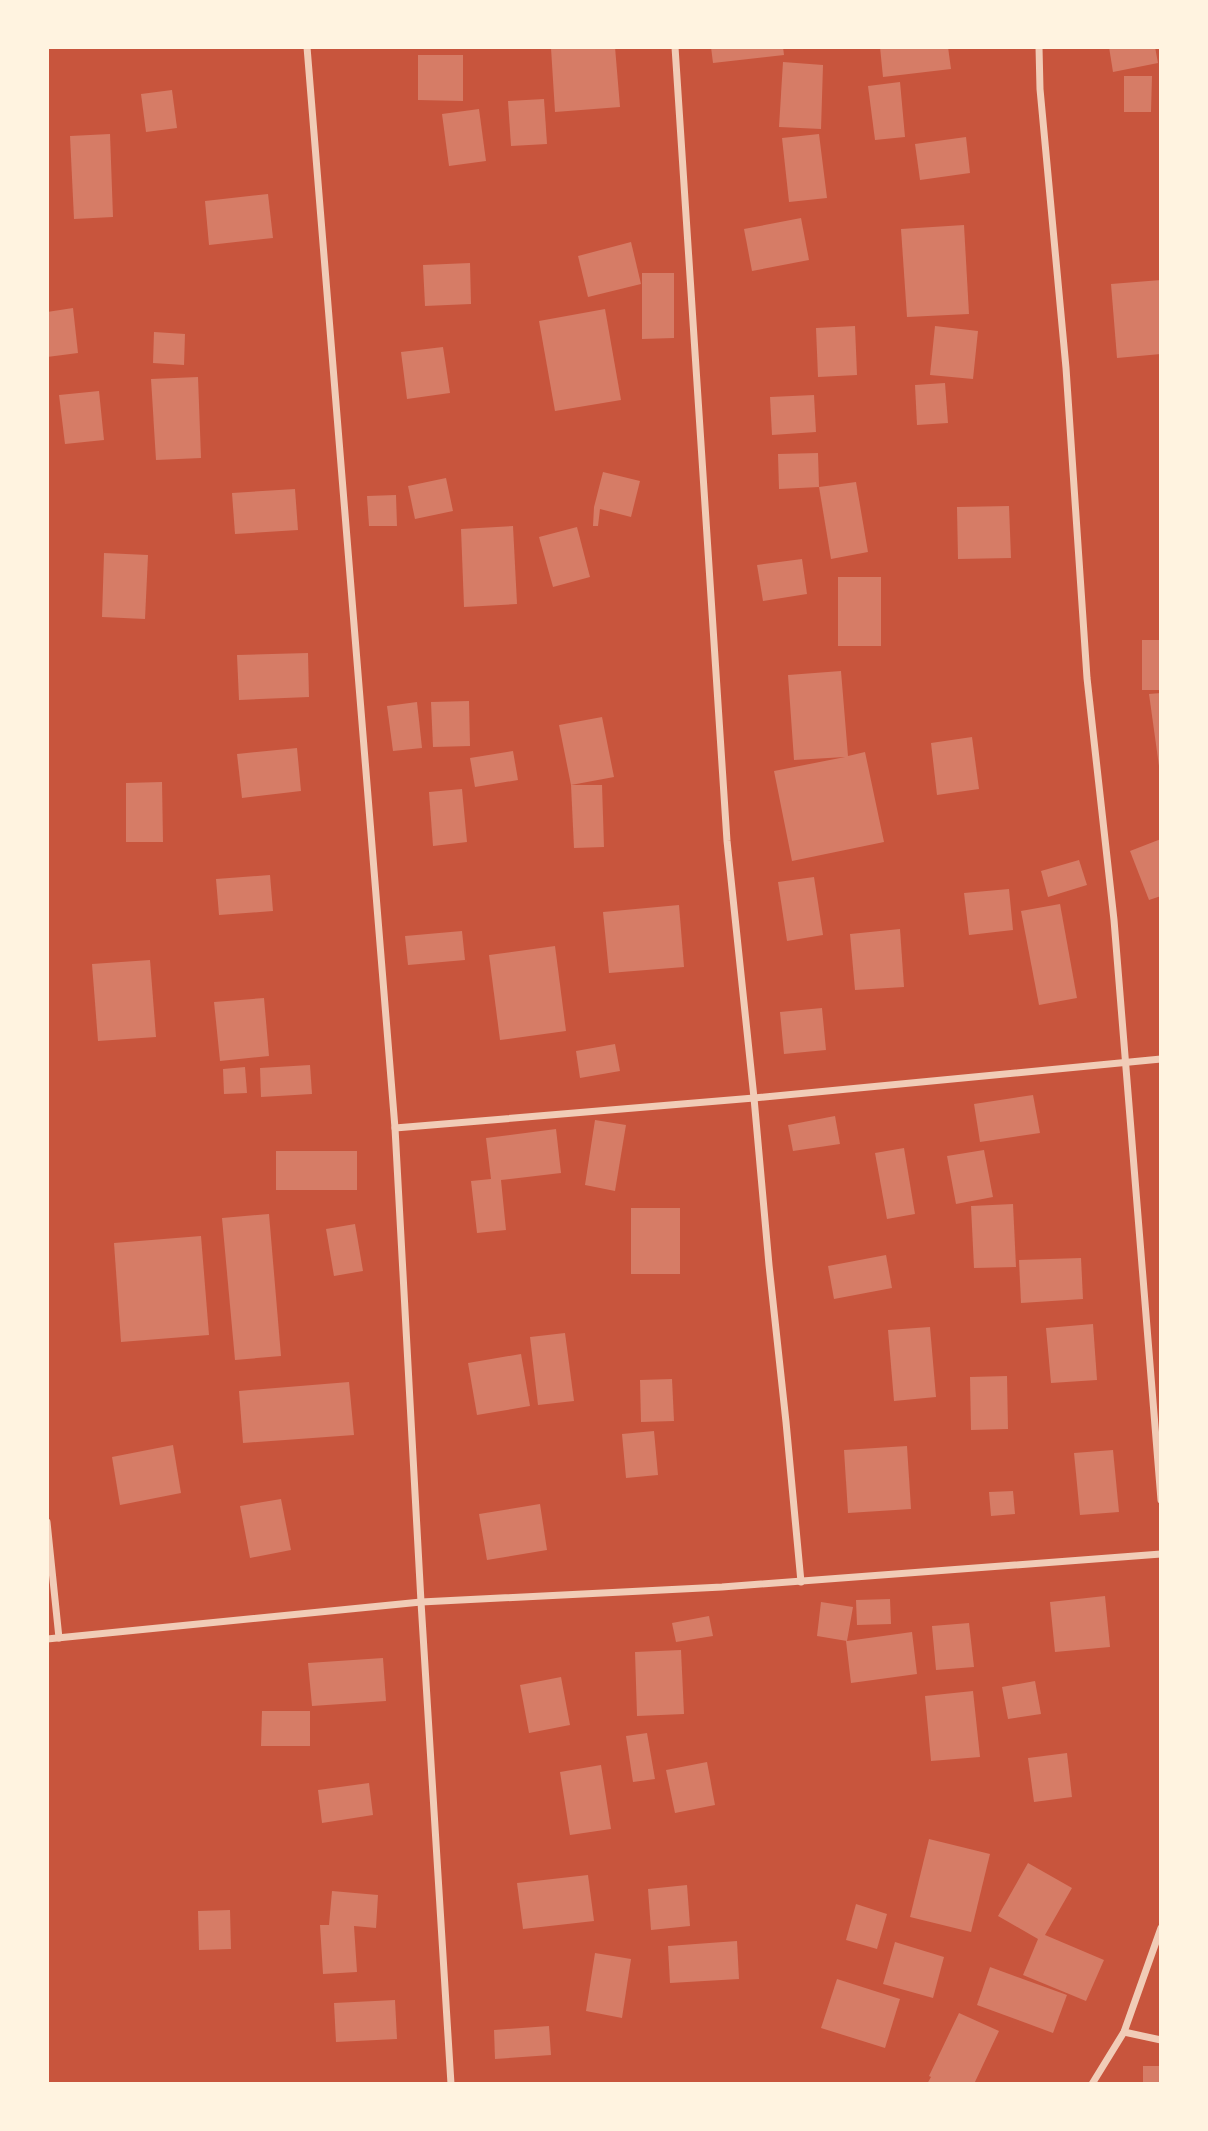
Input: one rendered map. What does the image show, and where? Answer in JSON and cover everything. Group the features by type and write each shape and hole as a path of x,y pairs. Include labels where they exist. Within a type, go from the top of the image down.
{"street":[{"path":"307,47 395,1128 451,2084"},
{"path":"675,47 727,841 800,1582"},
{"path":"1039,47 1040,89 1067,382 1087,678 1115,920 1161,1500"},
{"path":"395,1128 754,1098 1161,1059"},
{"path":"47,1522 59,1638"},
{"path":"47,1639 421,1602 800,1582 1161,1554"},
{"path":"1092,2084 1124,2032 1161,1928"},
{"path":"1124,2032 1161,2040"}],"building":[{"path":"615,47 620,107 555,112 551,48"},
{"path":"711,47 783,47 784,55 713,63"},
{"path":"880,47 948,47 951,69 883,77"},
{"path":"1109,47 1155,47 1158,63 1113,72"},
{"path":"418,55 463,55 463,101 418,100"},
{"path":"783,62 823,65 821,129 779,127"},
{"path":"1124,76 1152,76 1151,112 1124,112"},
{"path":"900,82 905,137 875,140 868,86"},
{"path":"172,90 177,128 146,132 141,94"},
{"path":"544,99 547,144 511,146 508,101"},
{"path":"479,109 486,161 449,166 442,114"},
{"path":"110,134 113,217 74,219 70,136"},
{"path":"819,134 827,198 789,202 782,138"},
{"path":"966,137 970,173 920,180 915,144"},
{"path":"268,194 273,238 209,245 205,201"},
{"path":"801,218 809,260 752,271 744,229"},
{"path":"964,225 969,314 907,317 901,229"},
{"path":"631,242 641,284 588,297 578,256"},
{"path":"470,263 471,304 425,306 423,265"},
{"path":"642,273 674,273 674,338 642,339"},
{"path":"1161,280 1161,354 1117,358 1111,284"},
{"path":"73,308 78,353 47,357 47,312"},
{"path":"605,309 621,400 555,411 539,321"},
{"path":"855,326 857,375 818,377 816,328"},
{"path":"935,326 978,331 973,379 930,375"},
{"path":"154,332 185,334 184,365 153,363"},
{"path":"443,347 450,393 407,399 401,352"},
{"path":"198,377 201,458 156,460 151,379"},
{"path":"945,383 948,423 917,425 915,385"},
{"path":"99,391 104,440 65,444 59,395"},
{"path":"814,395 816,432 772,435 770,397"},
{"path":"818,453 819,487 779,489 778,454"},
{"path":"603,472 640,481 631,517 600,509 598,526 593,526 594,507"},
{"path":"446,478 453,511 415,519 408,486"},
{"path":"856,482 868,552 831,559 819,487"},
{"path":"295,489 298,530 235,534 232,493"},
{"path":"396,495 397,526 369,526 367,496"},
{"path":"1009,506 1011,558 958,559 957,507"},
{"path":"513,526 517,604 464,607 461,529"},
{"path":"577,527 590,577 553,587 539,537"},
{"path":"104,553 148,555 145,619 102,617"},
{"path":"802,559 807,594 763,601 757,565"},
{"path":"838,577 881,577 881,646 838,646"},
{"path":"1142,640 1161,640 1161,690 1142,690"},
{"path":"308,653 309,697 239,700 237,655"},
{"path":"841,671 848,756 865,752 884,842 792,861 774,771 845,757 794,760 788,675"},
{"path":"1161,693 1161,766 1159,766 1149,694"},
{"path":"469,701 470,746 433,747 431,702"},
{"path":"417,702 422,748 393,751 387,706"},
{"path":"602,717 614,777 571,785 559,725"},
{"path":"972,737 979,789 937,795 931,743"},
{"path":"297,748 301,791 242,798 237,754"},
{"path":"513,751 518,780 475,787 470,758"},
{"path":"162,782 163,842 126,842 126,783"},
{"path":"571,785 602,785 604,847 574,848"},
{"path":"462,789 467,842 433,846 429,792"},
{"path":"1161,839 1161,896 1149,900 1130,851"},
{"path":"1079,860 1087,885 1048,897 1041,871"},
{"path":"270,875 273,911 219,915 216,879"},
{"path":"814,877 823,935 787,941 778,882"},
{"path":"1009,889 1013,930 969,935 964,893"},
{"path":"1060,904 1077,998 1039,1005 1021,911"},
{"path":"679,905 684,967 609,973 603,912"},
{"path":"900,929 904,987 855,990 850,934"},
{"path":"462,931 465,960 408,965 405,936"},
{"path":"555,946 566,1031 500,1040 489,955"},
{"path":"150,960 156,1037 98,1041 92,964"},
{"path":"264,998 269,1056 220,1061 214,1002"},
{"path":"822,1008 826,1050 784,1054 780,1012"},
{"path":"615,1044 620,1071 580,1078 576,1051"},
{"path":"310,1065 312,1094 261,1097 260,1068"},
{"path":"245,1067 247,1093 224,1094 223,1069"},
{"path":"1033,1095 1040,1133 980,1142 974,1104"},
{"path":"835,1116 840,1144 793,1151 788,1125"},
{"path":"595,1120 626,1125 615,1191 585,1185"},
{"path":"556,1129 561,1173 501,1180 506,1230 477,1233 471,1181 491,1179 486,1138"},
{"path":"904,1148 915,1214 887,1219 875,1153"},
{"path":"984,1150 993,1197 956,1204 947,1156"},
{"path":"276,1151 357,1151 357,1190 276,1190"},
{"path":"1013,1204 1016,1267 974,1268 971,1206"},
{"path":"631,1208 680,1208 680,1274 631,1274"},
{"path":"269,1214 281,1356 235,1360 222,1218"},
{"path":"355,1224 363,1271 334,1276 326,1229"},
{"path":"201,1236 209,1335 121,1342 114,1243"},
{"path":"886,1255 892,1288 834,1299 828,1266"},
{"path":"1081,1258 1083,1299 1021,1303 1019,1260"},
{"path":"1093,1324 1097,1380 1051,1383 1046,1328"},
{"path":"930,1327 936,1397 894,1401 888,1330"},
{"path":"565,1333 574,1401 538,1405 530,1337"},
{"path":"521,1354 530,1406 477,1415 468,1363"},
{"path":"1007,1376 1008,1429 971,1430 970,1377"},
{"path":"672,1379 674,1421 641,1422 640,1380"},
{"path":"349,1382 354,1435 243,1443 239,1391"},
{"path":"654,1431 658,1475 626,1478 622,1434"},
{"path":"173,1445 181,1493 120,1505 112,1457"},
{"path":"907,1446 911,1509 848,1513 844,1450"},
{"path":"1113,1450 1119,1512 1080,1515 1074,1453"},
{"path":"1013,1491 1015,1514 991,1516 989,1492"},
{"path":"281,1499 291,1550 250,1558 240,1506"},
{"path":"540,1504 547,1550 487,1560 479,1514"},
{"path":"1105,1596 1110,1647 1055,1652 1050,1602"},
{"path":"890,1599 891,1624 857,1625 856,1600"},
{"path":"821,1602 853,1607 847,1641 817,1636"},
{"path":"709,1616 713,1636 676,1642 672,1623"},
{"path":"969,1623 974,1667 936,1670 932,1626"},
{"path":"912,1632 917,1674 851,1683 846,1641"},
{"path":"681,1650 684,1714 637,1716 635,1652"},
{"path":"383,1658 386,1701 312,1706 308,1663"},
{"path":"561,1677 570,1725 529,1733 520,1685"},
{"path":"1035,1681 1041,1714 1008,1719 1002,1687"},
{"path":"973,1691 980,1757 931,1761 925,1696"},
{"path":"262,1711 310,1711 310,1746 261,1746"},
{"path":"647,1733 655,1779 633,1782 626,1736"},
{"path":"1067,1753 1072,1797 1034,1802 1028,1758"},
{"path":"707,1762 715,1805 675,1813 666,1770"},
{"path":"601,1765 611,1829 570,1835 560,1772"},
{"path":"369,1783 373,1815 322,1823 318,1790"},
{"path":"929,1839 990,1854 971,1932 910,1917"},
{"path":"1028,1863 1072,1888 1045,1935 1104,1960 1086,2001 1023,1975 1038,1939 998,1916"},
{"path":"588,1875 594,1921 523,1929 517,1883"},
{"path":"687,1885 690,1926 651,1930 648,1889"},
{"path":"332,1891 378,1895 376,1928 354,1926 357,1972 323,1974 320,1925 329,1925"},
{"path":"856,1904 887,1914 877,1949 846,1940"},
{"path":"230,1910 231,1949 199,1950 198,1911"},
{"path":"737,1941 739,1979 670,1983 668,1946"},
{"path":"895,1942 944,1957 933,1998 883,1984"},
{"path":"595,1953 631,1959 622,2018 586,2011"},
{"path":"990,1967 1067,1995 1053,2033 977,2005"},
{"path":"837,1979 900,1999 885,2048 821,2028"},
{"path":"395,2000 397,2039 336,2042 334,2003"},
{"path":"959,2013 999,2031 974,2084 927,2084 931,2077 929,2076"},
{"path":"549,2026 551,2055 495,2059 494,2030"},
{"path":"1143,2066 1161,2066 1161,2084 1143,2084"}]}
